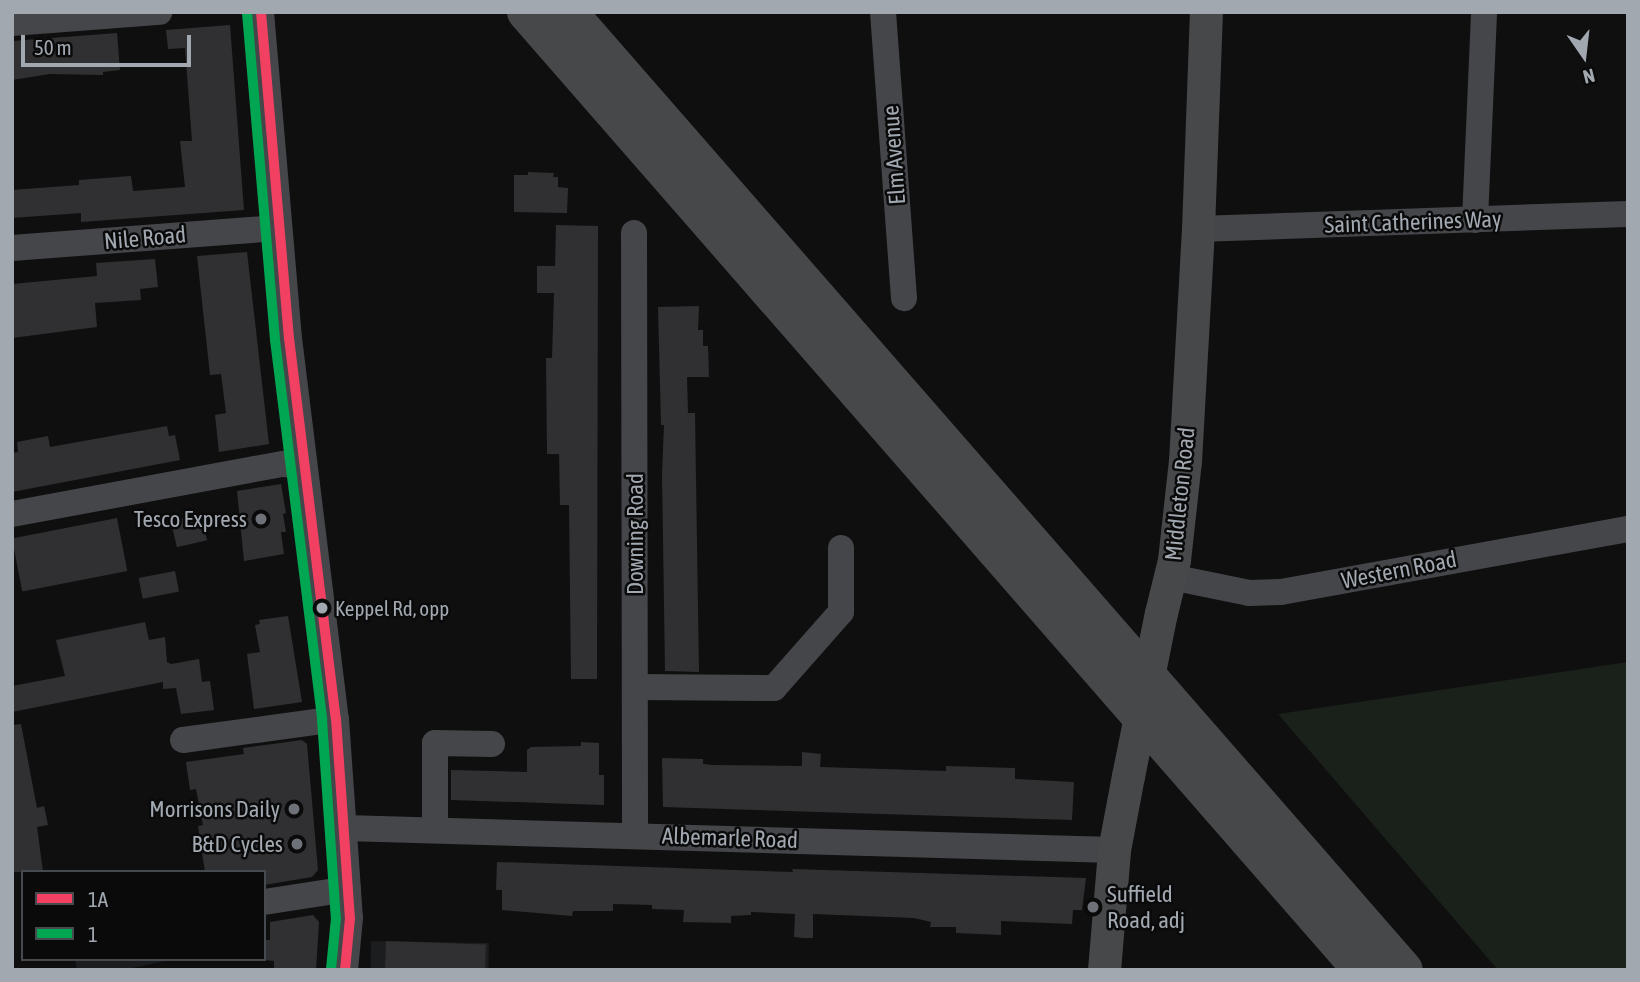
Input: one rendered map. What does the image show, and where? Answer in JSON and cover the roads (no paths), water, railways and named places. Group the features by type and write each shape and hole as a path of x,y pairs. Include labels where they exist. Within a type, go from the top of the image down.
{"highway":[{"path":"526,12 1362,970"},
{"path":"568,12 1404,970"}],"main road":[{"name":"Middleton Road","path":"1104,970 1114,850 1161,613 1171,577 1185,461 1198,229 1206,12"}],"street":[{"path":"12,23 160,12"},
{"path":"261,12 278,228 336,719 350,918 345,970"},
{"name":"Elm Avenue","path":"883,12 904,298"},
{"path":"1475,220 1484,12"},
{"name":"Saint Catherines Way","path":"1198,229 1628,214"},
{"name":"Nile Road","path":"12,248 278,228"},
{"name":"Downing Road","path":"634,233 635,835"},
{"path":"12,514 283,464 304,466"},
{"name":"Western Road","path":"1171,577 1249,593 1281,592 1628,529"},
{"path":"635,687 774,688 841,612 841,548"},
{"path":"183,740 336,719"},
{"path":"435,828 435,743 492,744"},
{"name":"Albemarle Road","path":"345,828 435,828 1114,850"},
{"path":"266,902 348,889"}],"place":[{"name":"Tesco Express","path":"261,519"},
{"name":"Keppel Rd, opp","path":"322,608"},
{"name":"Morrisons Daily","path":"294,809"},
{"name":"B&D Cycles","path":"297,844"},
{"name":"Suffield Road, adj","path":"1093,907"}]}
